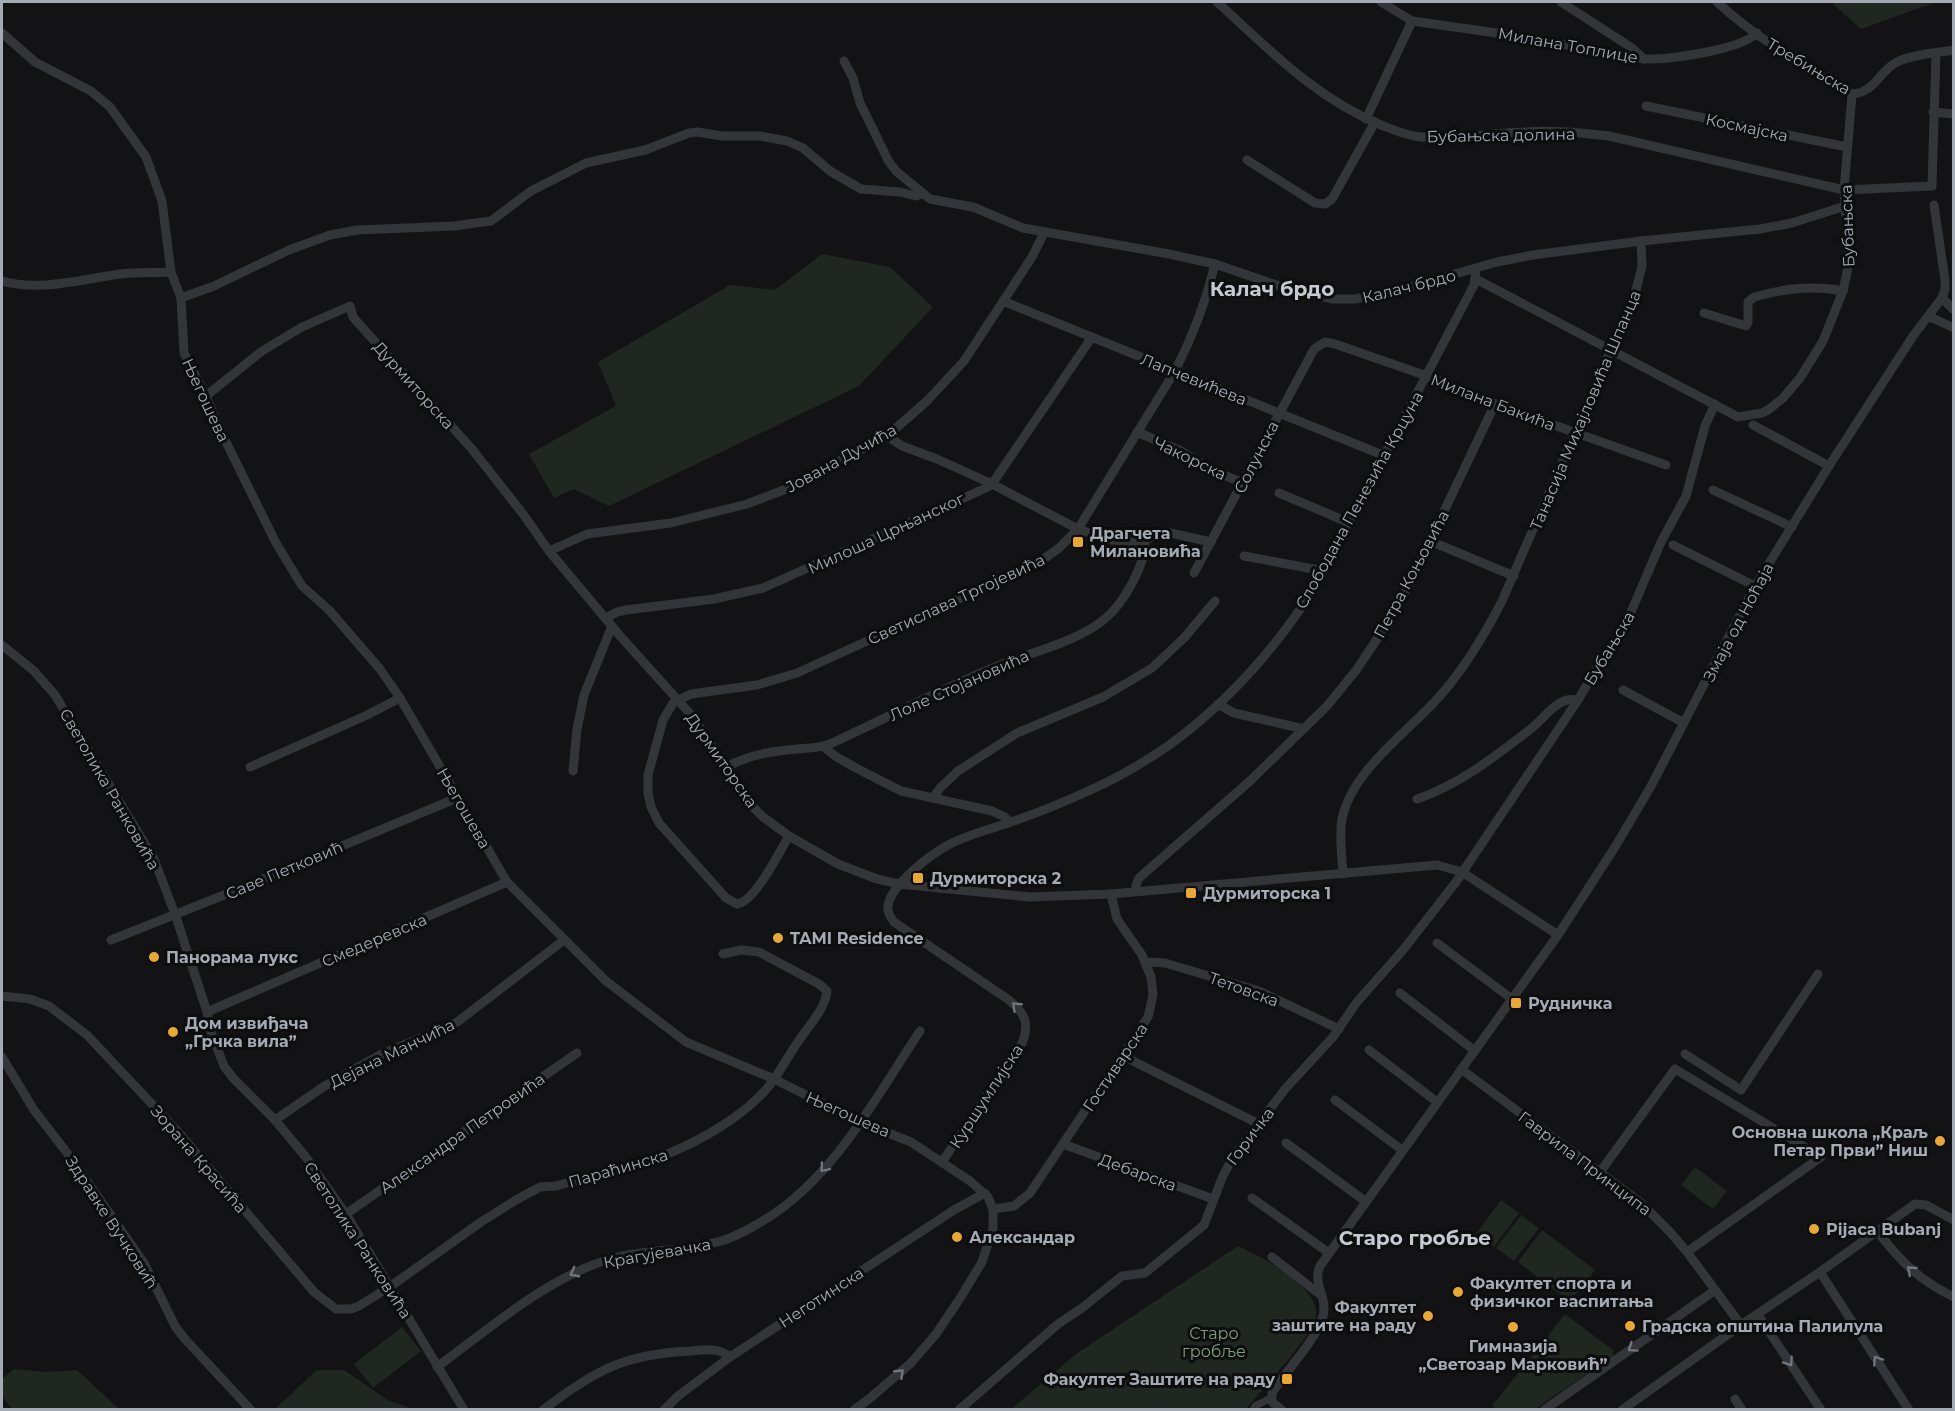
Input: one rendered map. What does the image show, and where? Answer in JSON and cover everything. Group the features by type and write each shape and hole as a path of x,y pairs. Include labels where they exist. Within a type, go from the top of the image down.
{"street":[{"name":"Бубањска долина","path":"1217,2 1322,94 1370,121 1401,133 1418,136 1575,132 1609,136 1845,190 1932,186 1934,112"},
{"name":"Милана Топлице","path":"1381,2 1412,21 1518,36 1644,58 1660,58 1731,47 1747,41 1757,33"},
{"path":"1561,2 1644,58"},
{"name":"Требињска","path":"1717,2 1817,75 1852,94 1869,89 1886,70 1898,61 1953,50"},
{"path":"1246,160 1315,203 1325,204 1332,199 1370,121 1412,21"},
{"name":"Његошева","path":"2,33 34,62 91,91 110,107 146,157 162,201 171,272 180,298 184,353 206,396 222,436 276,543 302,586 329,610 380,669 400,698 507,882 606,981 686,1042 774,1079 860,1122 911,1142 985,1193 993,1209"},
{"path":"1936,53 1934,112 1953,114"},
{"name":"Калач брдо","path":"844,61 853,78 860,103 889,162 922,194 936,201 973,207 1023,228 1044,233 1215,264 1288,289 1333,299 1369,297 1515,258 1641,241 1760,229 1803,220 1845,206"},
{"name":"Бубањска","path":"1462,872 1578,700 1628,621 1661,542 1686,496 1705,426 1715,404 1738,417 1768,410 1783,398 1800,378 1823,341 1844,291 1849,263 1845,190 1852,94"},
{"name":"Космајска","path":"1646,106 1847,147"},
{"path":"180,298 214,286 289,250 336,234 376,229 469,225 491,221 531,191 586,163 645,150 689,133 760,136 788,141 803,148 830,171 861,189 900,192 916,196 922,194"},
{"path":"1934,205 1945,280 1942,298 1953,310"},
{"name":"Јована Дучића","path":"549,551 587,534 671,523 747,504 789,488 887,436 907,420 964,361 1032,258 1044,233"},
{"name":"Танасија Михајловића Шпанца","path":"1343,874 1341,827 1346,806 1354,788 1372,765 1440,697 1467,662 1488,628 1514,576 1638,285 1641,241"},
{"name":"Светислава Тргојевића","path":"679,699 691,694 772,682 797,673 1038,563 1059,549 1078,529 1175,371 1202,312 1215,264"},
{"name":"Слободана Пенезића Крцуна","path":"899,884 934,853 948,844 1009,823 1081,794 1168,746 1218,704 1273,646 1300,611 1350,523 1476,279 1476,269"},
{"path":"2,281 15,285 44,285 123,274 171,272"},
{"path":"1476,279 1715,404"},
{"path":"1704,313 1746,326 1748,302 1754,297 1801,289 1828,288 1844,291"},
{"name":"Змаја од Ноћаја","path":"1558,935 1650,788 1755,586 1829,466 1942,298"},
{"name":"Лапчевићева","path":"1003,302 1384,456"},
{"name":"Дурмиторска","path":"206,396 262,351 302,327 350,306 353,317 472,448 549,551 701,726 752,806 789,836 854,871 899,884 1030,897 1111,894 1428,865 1448,867 1462,872 1558,935"},
{"path":"1928,316 1953,328"},
{"path":"992,484 1092,337"},
{"name":"Милана Бакића","path":"1320,344 1330,342 1427,376 1494,404 1666,465"},
{"name":"Солунска","path":"1194,573 1314,349 1320,344"},
{"name":"Петра Коњовића","path":"1136,891 1139,878 1224,805 1304,729 1336,696 1367,655 1402,599 1494,404"},
{"path":"1753,424 1829,466"},
{"name":"Чакорска","path":"1137,432 1181,451 1214,471 1243,483"},
{"path":"887,436 902,446 938,459 992,484 1078,529 1111,540 1145,541 1155,534 1166,532 1211,542"},
{"name":"Милоша Црњанског","path":"609,622 617,612 626,610 740,595 763,588 992,484"},
{"path":"1713,490 1792,527"},
{"path":"1279,493 1350,523"},
{"name":"Лоле Стојановића","path":"726,767 760,754 824,747 974,676 1079,634 1100,623 1115,609 1129,587 1142,561 1145,541"},
{"path":"1430,541 1514,576"},
{"path":"1673,545 1755,586"},
{"path":"1244,556 1324,571"},
{"path":"933,798 958,771 1017,733 1103,697 1152,668 1184,638 1215,601"},
{"path":"573,771 584,695 609,622"},
{"name":"Светолика Ранковића","path":"2,645 34,671 55,695 154,859 175,914 207,1012 212,1035 224,1066 305,1156 346,1214 464,1410"},
{"path":"1623,690 1684,723"},
{"path":"250,767 400,698"},
{"path":"679,699 665,714 649,767 648,793 651,807 659,823 726,898 737,904 746,900 758,887 789,836"},
{"path":"1417,799 1465,776 1534,726 1560,702 1570,699 1578,700"},
{"path":"1218,704 1234,713 1304,729"},
{"path":"824,747 835,756 901,791 992,811 1005,817 1009,823"},
{"name":"Саве Петковић","path":"111,940 457,798"},
{"name":"Горичка","path":"959,1410 1058,1324 1122,1276 1145,1273 1202,1227 1207,1220 1227,1166 1257,1122 1266,1116 1292,1081 1339,1029 1357,1002 1403,950 1462,872"},
{"name":"Смедеревска","path":"207,1012 507,882"},
{"name":"Куршумлијска","path":"899,884 888,906 889,914 894,922 1009,1000 1025,1015 1026,1021 1022,1044 942,1162"},
{"name":"Гостиварска","path":"993,1209 1007,1208 1023,1201 1030,1193 1124,1056 1145,1024 1150,1012 1152,985 1146,962 1117,919 1111,894"},
{"path":"1253,1410 1261,1402 1276,1404 1274,1390 1320,1324 1323,1312 1317,1274 1329,1253 1558,935"},
{"name":"Дејана Манчића","path":"274,1120 323,1087 380,1055 456,1023 564,940"},
{"path":"1437,943 1512,999"},
{"name":"Параћинска","path":"391,1286 481,1222 540,1187 556,1185 665,1155 717,1128 757,1099 774,1079 826,1002 827,991 819,984 759,952 741,950 723,954"},
{"name":"Тетовска","path":"1146,962 1165,963 1259,991 1339,1029"},
{"path":"1685,1054 1740,1090 1818,974"},
{"path":"1400,993 1475,1051"},
{"name":"Зорана Красића","path":"2,996 30,999 49,1006 87,1035 180,1134 291,1267 324,1301 336,1309 351,1309 391,1286"},
{"name":"Крагујевачка","path":"437,1367 538,1294 582,1269 619,1256 719,1241 766,1219 794,1199 839,1151 920,1031"},
{"path":"1369,1050 1437,1102"},
{"name":"Александра Петровића","path":"346,1214 577,1053"},
{"path":"1124,1056 1257,1122"},
{"name":"Здравке Вучковић","path":"2,1057 34,1110 78,1167 144,1263 180,1332 251,1410"},
{"name":"Гаврила Принципа","path":"1461,1069 1640,1202 1687,1252 1741,1325"},
{"path":"1600,1172 1675,1069 1821,1157 1687,1252"},
{"path":"1335,1100 1402,1150"},
{"path":"1286,1143 1365,1202"},
{"name":"Дебарска","path":"1063,1144 1214,1199"},
{"name":"Неготинска","path":"664,1410 684,1391 730,1357 954,1210 985,1193"},
{"path":"1252,1198 1329,1253"},
{"path":"1622,1410 1915,1204 1926,1205 1953,1220"},
{"path":"854,1410 898,1375 923,1350 945,1322 985,1254 993,1230 993,1209"},
{"path":"1878,1232 1897,1258 1913,1273 1953,1298"},
{"path":"1272,1257 1322,1296"},
{"path":"1820,1272 1909,1410"},
{"path":"1544,1410 1714,1291"},
{"path":"1758,1315 1821,1410"},
{"path":"543,1410 590,1376 642,1355 708,1349 723,1351 730,1357"},
{"path":"1735,1399 1742,1410"}],"green space":[{"path":"1831,2 1936,2 1861,29"},
{"path":"822,254 890,267 933,307 859,386 609,506 574,489 554,498 529,454 616,406 598,362 730,285 775,290"},
{"path":"1695,1167 1727,1191 1713,1209 1681,1185"},
{"path":"1501,1200 1519,1213 1494,1247 1476,1234"},
{"path":"1521,1215 1539,1228 1514,1261 1496,1248"},
{"path":"1542,1230 1595,1270 1570,1302 1518,1262"},
{"name":"Старо гробље","path":"1238,1246 1274,1265 1299,1284 1309,1294 1315,1306 1316,1317 1306,1336 1246,1409 1010,1410 1076,1354"},
{"path":"1565,1314 1613,1350 1613,1356 1535,1409 1496,1409 1492,1406"},
{"path":"402,1327 421,1351 373,1388 354,1364"},
{"path":"14,1369 47,1372 77,1370 119,1409 9,1409 11,1408 2,1396 2,1379"},
{"path":"317,1370 344,1370 388,1400 413,1409 275,1409"}],"place":[{"name":"Драгчета Милановића","path":"1078,542"},
{"name":"Дурмиторска 2","path":"918,878"},
{"name":"Дурмиторска 1","path":"1191,893"},
{"name":"TAMI Residence","path":"778,938"},
{"name":"Панорама лукс","path":"154,957"},
{"name":"Рудничка","path":"1516,1003"},
{"name":"Дом извиђача „Грчка вила”","path":"173,1032"},
{"name":"Основна школа „Краљ Петар Први” Ниш","path":"1940,1141"},
{"name":"Pijaca Bubanj","path":"1814,1229"},
{"name":"Александар","path":"957,1237"},
{"name":"Факултет спорта и физичког васпитања","path":"1458,1292"},
{"name":"Факултет заштите на раду","path":"1428,1316"},
{"name":"Градска општина Палилула","path":"1630,1326"},
{"name":"Гимназија „Светозар Марковић”","path":"1513,1327"},
{"name":"Факултет Заштите на раду","path":"1287,1379"}],"district":[{"name":"Калач брдо","path":"1272,289"},
{"name":"Старо гробље","path":"1415,1238"}]}
